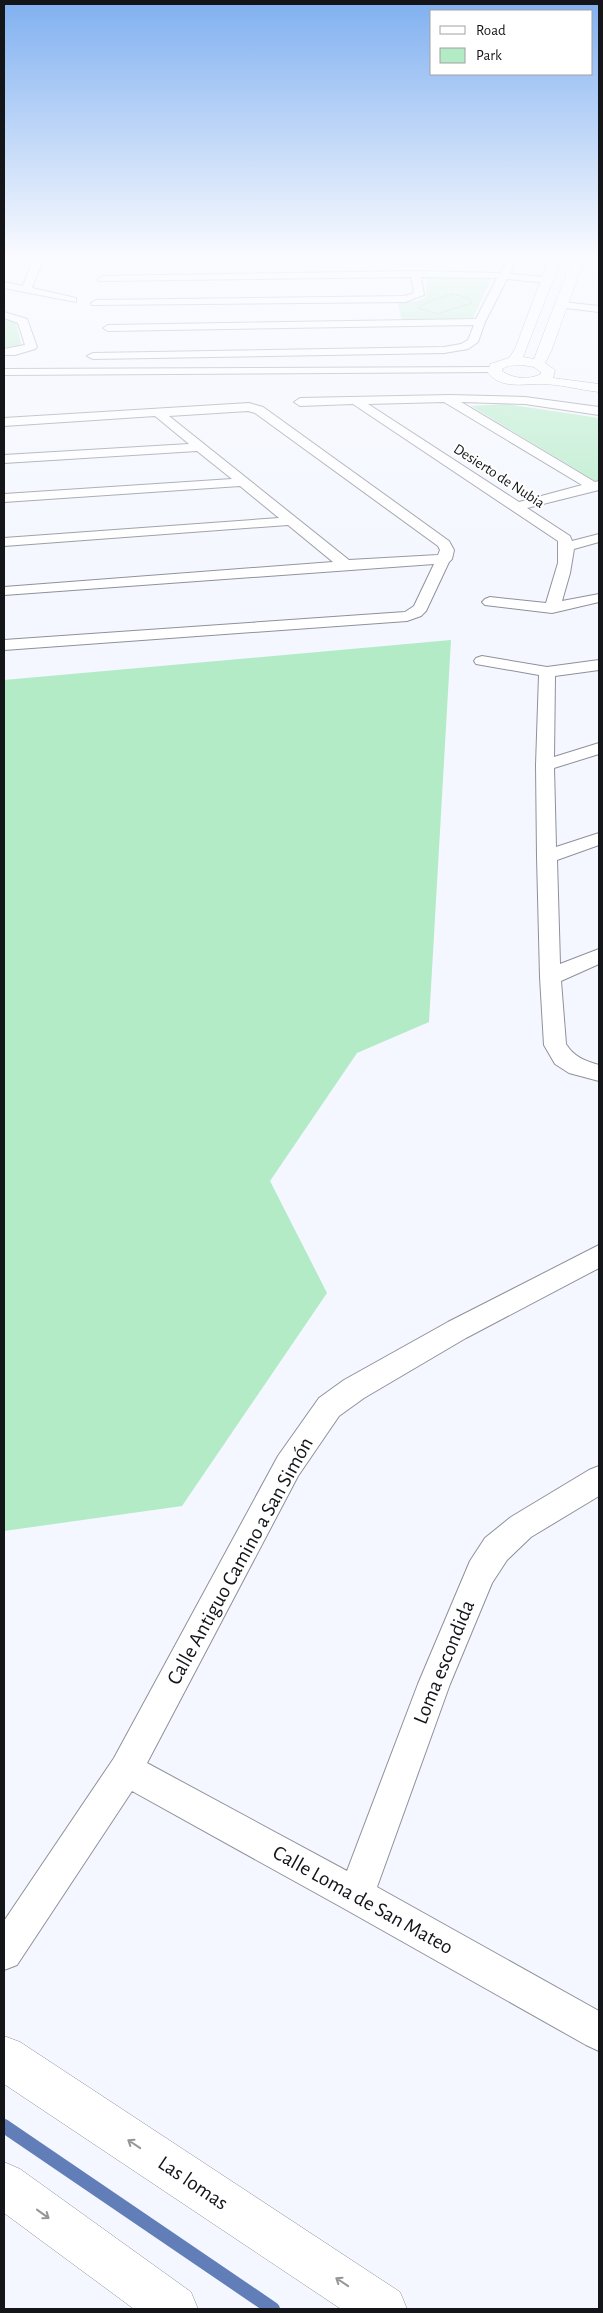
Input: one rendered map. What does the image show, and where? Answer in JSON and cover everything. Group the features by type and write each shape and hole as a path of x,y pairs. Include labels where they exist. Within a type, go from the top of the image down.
{"street":[{"path":"4,372 494,370 497,367"},
{"path":"543,367 599,378"},
{"path":"538,380 548,376 543,367"},
{"path":"494,370 498,376 513,381 538,380 599,388"},
{"path":"446,398 597,486"},
{"path":"300,402 446,398 538,402 599,411"},
{"name":"Desierto de Nubia","path":"355,400 556,532 564,539 568,546"},
{"path":"4,422 249,407 259,410 444,544 448,550 445,560 421,608 416,613 407,616 4,644"},
{"path":"4,410 22,411 29,414 32,420"},
{"path":"157,412 346,565"},
{"path":"4,458 200,447"},
{"path":"4,498 243,482"},
{"path":"516,507 597,486"},
{"path":"4,542 291,521"},
{"path":"552,608 568,546 599,538"},
{"path":"4,591 346,565 445,560"},
{"path":"490,602 534,609 552,608 599,598"},
{"path":"482,661 547,672 599,665"},
{"path":"547,672 545,765 550,977 555,1045 563,1058 577,1067 599,1073"},
{"path":"545,765 599,748"},
{"path":"547,857 599,839"},
{"path":"550,977 599,956"},
{"name":"Calle Antiguo Camino a San Simón","path":"4,1952 126,1770 288,1466 329,1407 354,1389 457,1330 599,1256"},
{"name":"Loma escondida","path":"356,1895 434,1684 481,1572 496,1549 521,1527 599,1480"},
{"name":"Calle Loma de San Mateo","path":"126,1770 356,1895 599,2032"},
{"name":"Las lomas","path":"4,2058 383,2309"},
{"path":"4,2185 174,2309"}],"green space":[{"path":"506,404 599,418 599,480 595,481 471,406"},
{"path":"451,640 429,1022 357,1053 270,1181 327,1293 182,1506 4,1531 4,680"}],"waterway":[{"path":"4,2126 273,2309"}]}
